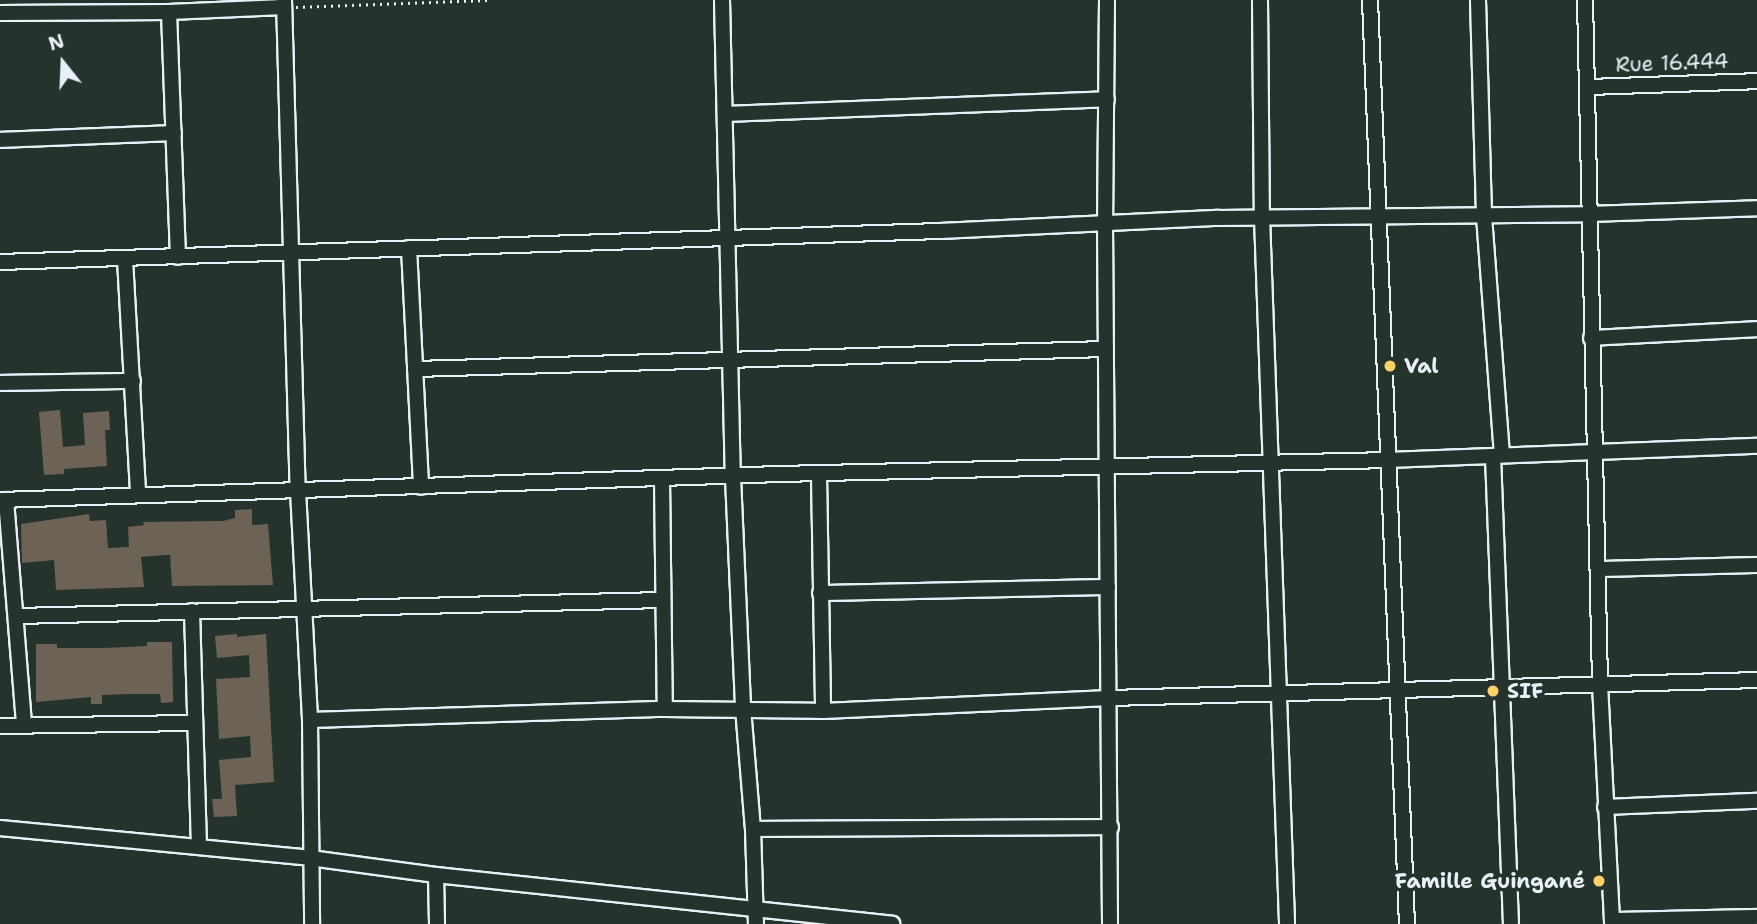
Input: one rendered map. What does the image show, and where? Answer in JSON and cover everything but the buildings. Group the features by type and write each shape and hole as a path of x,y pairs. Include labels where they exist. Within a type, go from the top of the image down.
{"street":[{"path":"722,0 733,477 743,708 757,917"},
{"path":"1107,0 1105,224 1110,924"},
{"path":"1259,0 1262,217 1269,352 1269,463 1287,924"},
{"path":"1370,0 1407,924"},
{"path":"1478,0 1484,216 1497,456 1511,924"},
{"path":"1585,0 1589,87 1591,338 1600,569 1600,684 1612,922 1757,917"},
{"path":"1,9 169,12 284,4 303,607 310,720 312,924"},
{"path":"169,12 177,257"},
{"name":"Rue 16.444","path":"1589,87 1757,81"},
{"path":"724,114 1107,99"},
{"path":"0,139 174,133"},
{"path":"0,262 1262,217 1484,216 1757,208"},
{"path":"409,248 421,487"},
{"path":"125,259 138,495"},
{"path":"1591,338 1757,328"},
{"path":"415,369 1106,349"},
{"path":"0,383 133,380"},
{"path":"24,725 17,616 3,500 1388,460 1595,450 1757,446"},
{"path":"819,475 822,710"},
{"path":"662,479 665,709"},
{"path":"1600,569 1757,565"},
{"path":"820,593 1108,587"},
{"path":"17,616 663,600"},
{"path":"192,611 199,847"},
{"path":"310,720 665,709 822,710 1110,698 1757,680"},
{"path":"0,726 194,723"},
{"path":"1605,807 1757,801"},
{"path":"753,829 1111,827"},
{"path":"0,828 310,858 757,917 892,924"},
{"path":"436,875 436,924"}],"path":[{"path":"284,4 488,0"}],"place":[{"name":"Val","path":"1390,366"},
{"name":"SIF","path":"1493,691"},
{"name":"Famille Guingané","path":"1599,881"}]}
